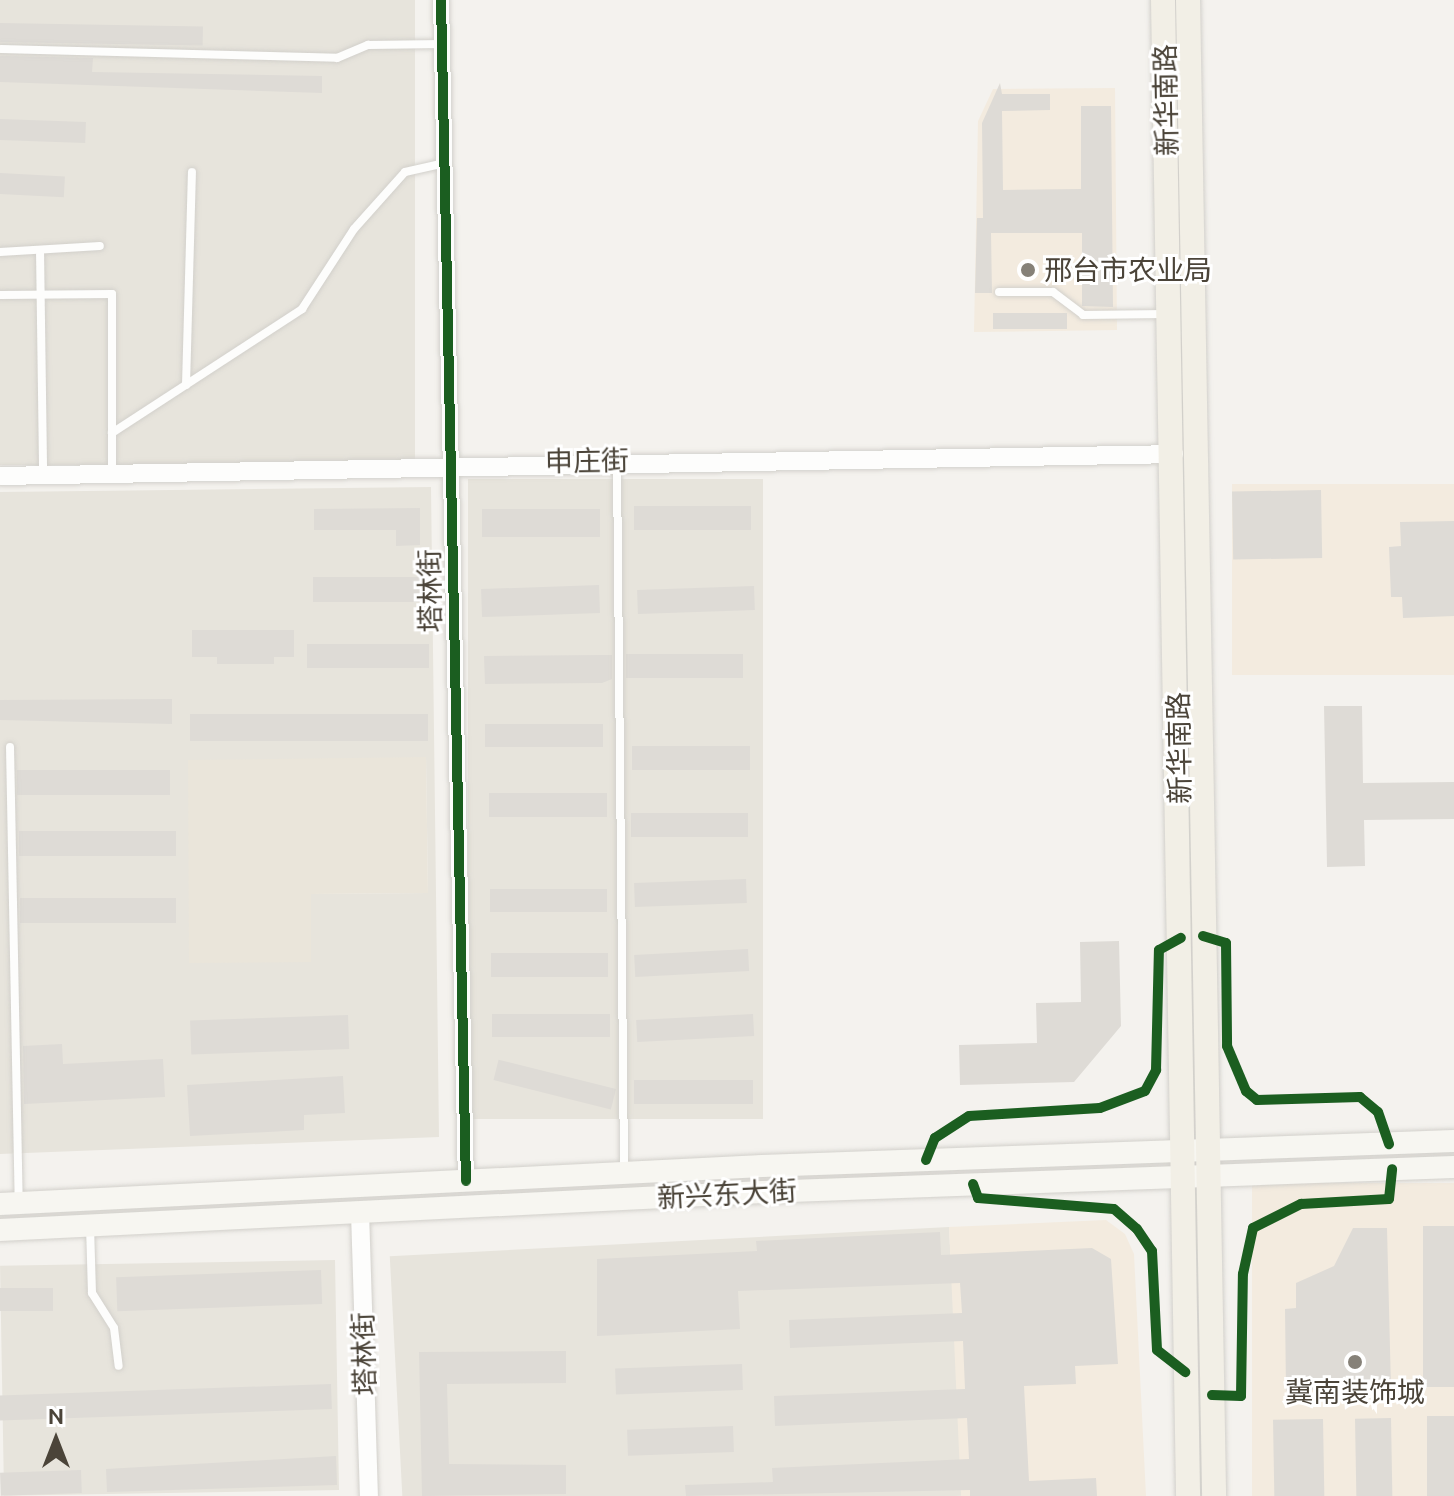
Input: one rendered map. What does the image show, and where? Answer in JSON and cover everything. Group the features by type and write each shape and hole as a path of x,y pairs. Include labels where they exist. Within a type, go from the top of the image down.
{"main road":[{"name":"新华南路","path":"1163,0 1174,454 1181,1177 1188,1496"},
{"name":"新华南路","path":"1188,0 1214,1496"},
{"name":"新兴东大街","path":"10,1204 624,1173 1454,1141"},
{"name":"新兴东大街","path":"0,1230 1454,1167"}],"street":[{"name":"塔林街","path":"441,0 466,1181"},
{"name":"申庄街","path":"0,476 617,460 1174,454"},
{"name":"塔林街","path":"360,1212 369,1496"}],"lane":[{"path":"1,49 337,58 368,45 442,44"},
{"path":"112,433 302,309 354,229 405,172 445,163"},
{"path":"186,385 192,172"},
{"path":"0,252 100,246"},
{"path":"40,250 43,475"},
{"path":"999,292 1053,292 1083,315 1171,314"},
{"path":"0,295 112,294 112,475"},
{"path":"617,460 624,1173"},
{"path":"10,747 10,1204"},
{"path":"90,1225 92,1293 114,1328 119,1366"}],"shaded area":[{"path":"0,0 415,0 415,465 0,465"},
{"path":"1115,88 1117,330 974,332 978,121 993,89"},
{"path":"468,479 763,479 763,1119 468,1119"},
{"path":"1232,484 1454,484 1454,675 1232,675"},
{"path":"431,487 439,1137 0,1154 0,492","holes":["426,757 428,893 310,894"]},
{"path":"426,757 428,893 311,894 311,962 189,963 188,760"},
{"name":"冀南装饰城","path":"1252,1183 1454,1183 1454,1496 1252,1496"},
{"path":"1106,1220 1125,1234 1134,1254 1146,1496 961,1496 949,1227"},
{"path":"949,1227 963,1496 402,1496 390,1256"},
{"path":"335,1260 339,1490 4,1496 0,1266"}],"building":[{"path":"0,23 203,27 203,46 0,42"},
{"path":"0,56 93,58 92,72 322,76 322,93 0,82"},
{"path":"1000,83 1002,94 1050,94 1050,110 1002,111 1003,190 1081,189 1081,106 1111,106 1113,307 1082,306 1082,233 991,233 992,293 975,293 977,218 983,218 982,123"},
{"path":"0,119 86,122 85,143 0,140"},
{"path":"0,173 65,176 64,197 0,194"},
{"path":"993,313 1067,313 1067,329 993,329"},
{"path":"1321,490 1322,558 1233,560 1232,492"},
{"path":"634,506 751,506 751,530 634,530"},
{"path":"420,508 420,545 396,546 396,530 314,530 314,509"},
{"path":"482,509 600,509 600,537 482,537"},
{"path":"1454,521 1454,616 1403,618 1402,597 1391,597 1389,547 1401,546 1400,522"},
{"path":"313,577 428,577 428,602 313,602"},
{"path":"599,585 600,613 482,617 481,589"},
{"path":"754,586 755,610 638,614 637,590"},
{"path":"192,630 294,630 294,657 274,657 274,664 217,664 217,657 192,657"},
{"path":"307,644 429,644 429,668 307,668"},
{"path":"626,654 743,654 743,678 626,678"},
{"path":"612,655 612,679 602,683 485,684 484,656"},
{"path":"172,699 172,724 0,720 0,700"},
{"path":"1324,706 1362,706 1363,783 1454,782 1454,819 1364,820 1365,866 1327,867"},
{"path":"190,714 428,714 428,741 190,741"},
{"path":"485,724 603,724 603,747 485,747"},
{"path":"632,746 750,746 750,770 632,770"},
{"path":"17,770 170,770 170,795 17,795"},
{"path":"489,793 607,793 607,817 489,817"},
{"path":"631,813 748,813 748,837 631,837"},
{"path":"19,831 176,831 176,856 19,856"},
{"path":"746,879 747,903 635,907 634,883"},
{"path":"490,889 607,889 607,912 490,912"},
{"path":"20,898 176,898 176,923 20,923"},
{"path":"1119,941 1121,1026 1074,1082 960,1085 959,1045 1037,1043 1036,1003 1081,1002 1080,942"},
{"path":"748,949 749,971 635,977 634,955"},
{"path":"491,953 608,953 608,977 491,977"},
{"path":"492,1014 610,1014 610,1037 492,1037"},
{"path":"753,1014 754,1036 637,1042 636,1020"},
{"path":"348,1015 349,1049 191,1054 190,1021"},
{"path":"62,1044 63,1064 163,1059 165,1097 24,1104 23,1046"},
{"path":"499,1060 616,1089 611,1109 494,1080"},
{"path":"343,1076 345,1113 304,1115 304,1130 190,1136 187,1085"},
{"path":"634,1080 753,1080 753,1104 634,1104"},
{"path":"1423,1226 1454,1226 1454,1387 1423,1387"},
{"path":"1353,1228 1387,1228 1391,1388 1286,1391 1285,1309 1296,1308 1296,1283 1334,1266"},
{"path":"940,1232 941,1255 1092,1248 1111,1259 1118,1364 1075,1366 1076,1384 1024,1386 1029,1481 1096,1478 1097,1496 970,1496 970,1490 686,1496 685,1485 773,1482 772,1468 969,1459 967,1418 775,1426 774,1396 965,1389 963,1341 790,1348 789,1320 962,1313 960,1283 738,1291 740,1329 597,1336 597,1259 757,1251 756,1241"},
{"path":"321,1270 322,1304 117,1311 116,1277"},
{"path":"0,1288 53,1288 53,1311 0,1311"},
{"path":"566,1351 566,1383 447,1384 449,1464 566,1465 566,1494 422,1496 419,1352"},
{"path":"742,1364 743,1390 616,1394 615,1368"},
{"path":"331,1384 332,1409 0,1421 0,1396"},
{"path":"1427,1416 1454,1416 1454,1496 1427,1496"},
{"path":"1391,1418 1392,1496 1356,1496 1355,1419"},
{"path":"1323,1419 1324,1496 1274,1496 1273,1420"},
{"path":"733,1426 734,1452 628,1456 627,1430"},
{"path":"336,1456 337,1485 107,1492 106,1469"},
{"path":"81,1470 82,1493 1,1496 0,1473"}],"cycle path":[{"path":"441,0 466,1181"},
{"path":"1203,936 1226,943 1227,1046 1246,1091 1257,1100 1360,1097 1378,1112 1389,1144"},
{"path":"926,1160 935,1138 969,1116 1100,1108 1145,1091 1156,1070 1159,950 1181,938"},
{"path":"1212,1395 1241,1396 1243,1274 1253,1228 1301,1204 1389,1199 1392,1169"},
{"path":"973,1184 978,1198 1114,1209 1137,1229 1152,1251 1157,1350 1185,1372"}],"place":[{"name":"邢台市农业局","path":"1028,270"},
{"name":"冀南装饰城","path":"1355,1362"}]}
